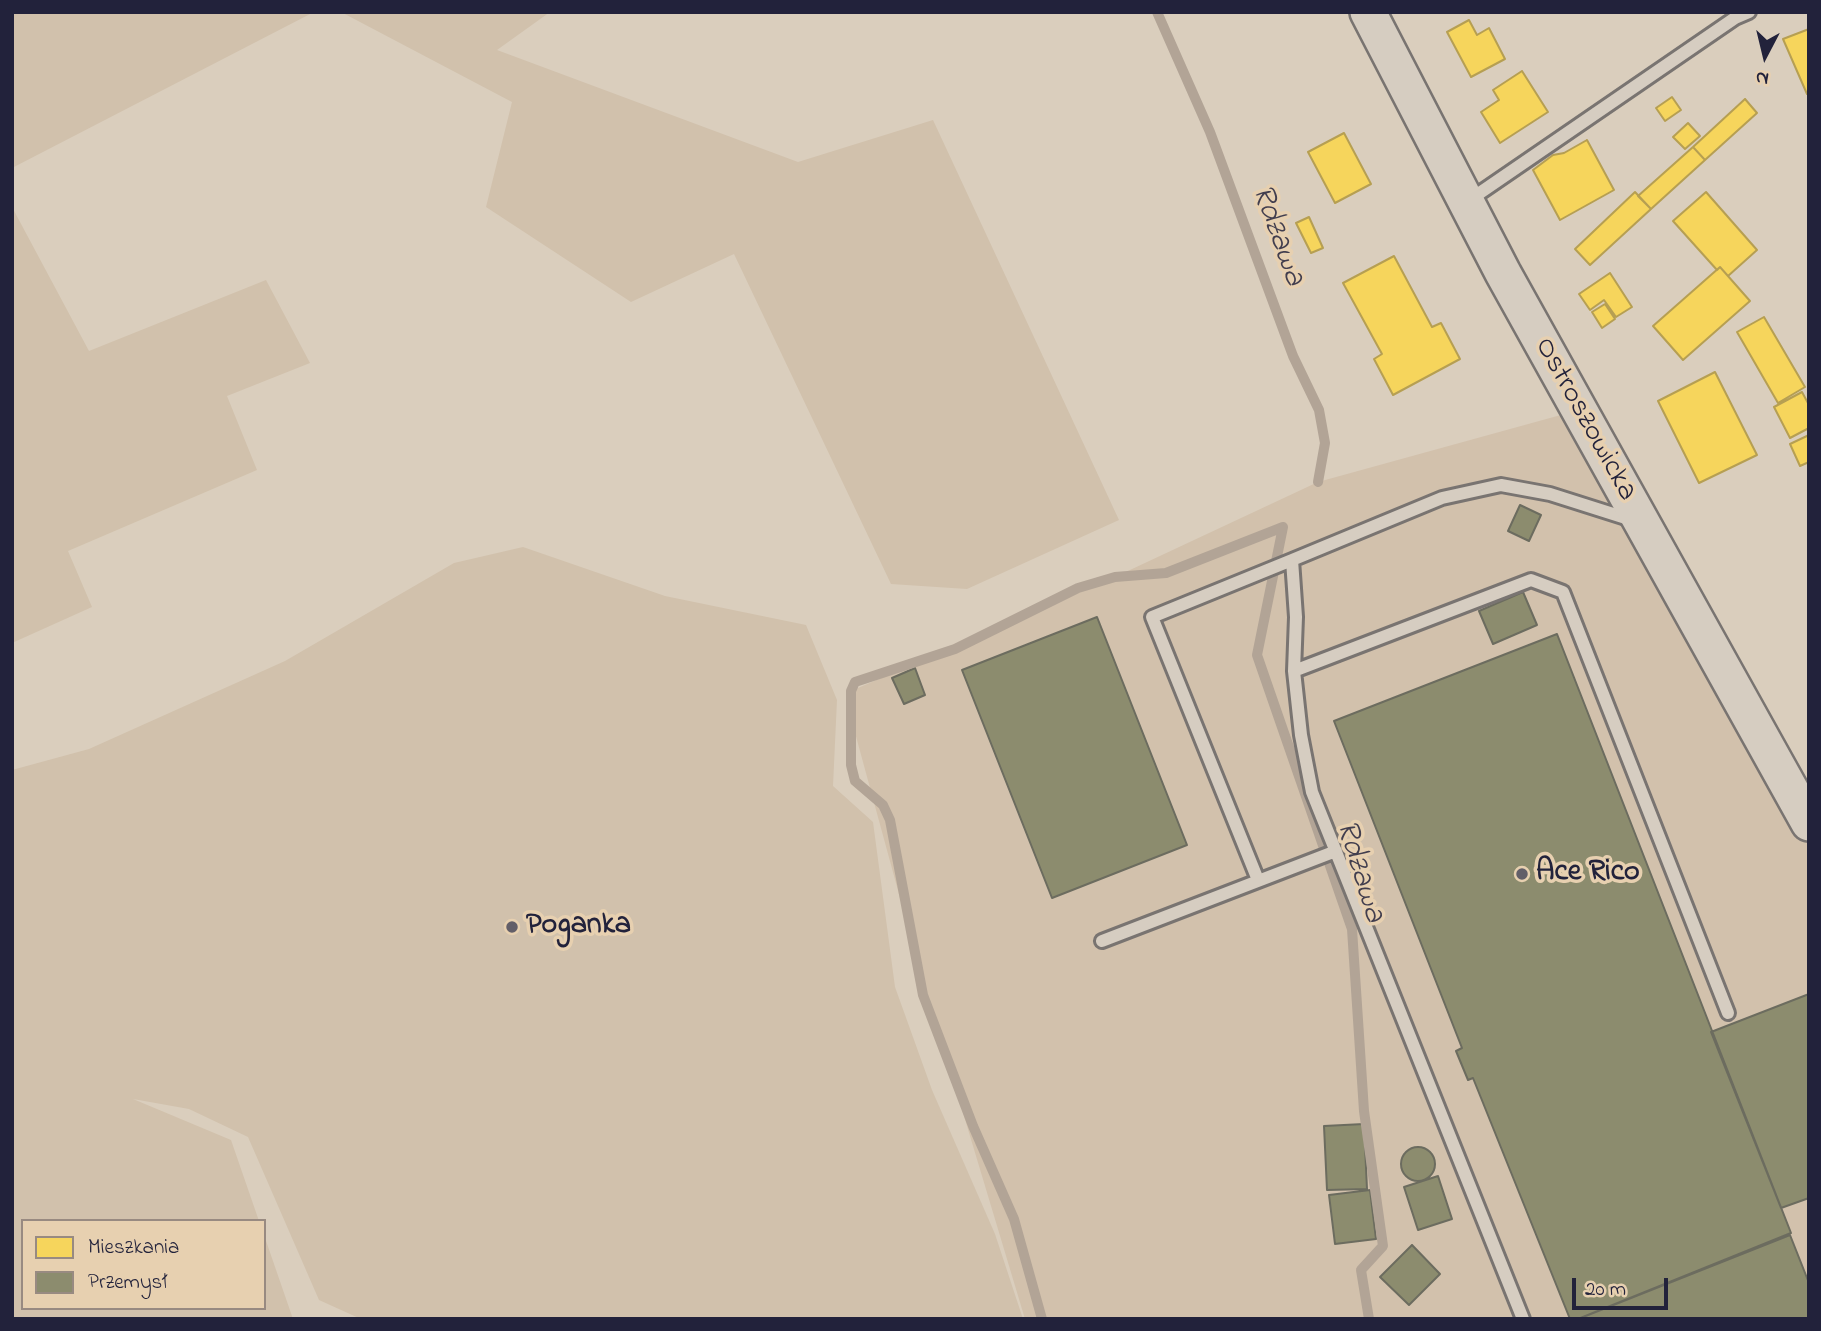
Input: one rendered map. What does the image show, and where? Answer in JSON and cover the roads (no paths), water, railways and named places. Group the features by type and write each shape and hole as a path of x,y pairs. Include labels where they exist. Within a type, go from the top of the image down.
{"street":[{"name":"Ostroszowicka","path":"1368,12 1466,202 1809,823"}],"lane":[{"path":"1466,202 1735,18 1749,12"},
{"path":"1258,880 1152,617 1442,498 1501,485 1550,494 1643,523"},
{"path":"1292,560 1296,617 1294,671 1301,735 1312,792 1523,1319"},
{"path":"1294,671 1531,580 1563,592 1728,1013"},
{"path":"1102,941 1336,851"}],"waterway":[{"name":"Rdzawa","path":"1157,12 1210,132 1293,356 1319,410 1325,443 1318,482"},
{"name":"Rdzawa","path":"1283,527 1257,655 1352,929 1364,1111 1383,1246 1361,1270 1369,1319"},
{"path":"1042,1319 1014,1219 973,1126 923,995 890,820 883,805 855,781 851,765 851,691 855,682 955,649 1078,588 1115,577 1166,573 1283,527"}],"place":[{"name":"Ace Rico","path":"1522,874"},
{"name":"Poganka","path":"512,927"}]}
